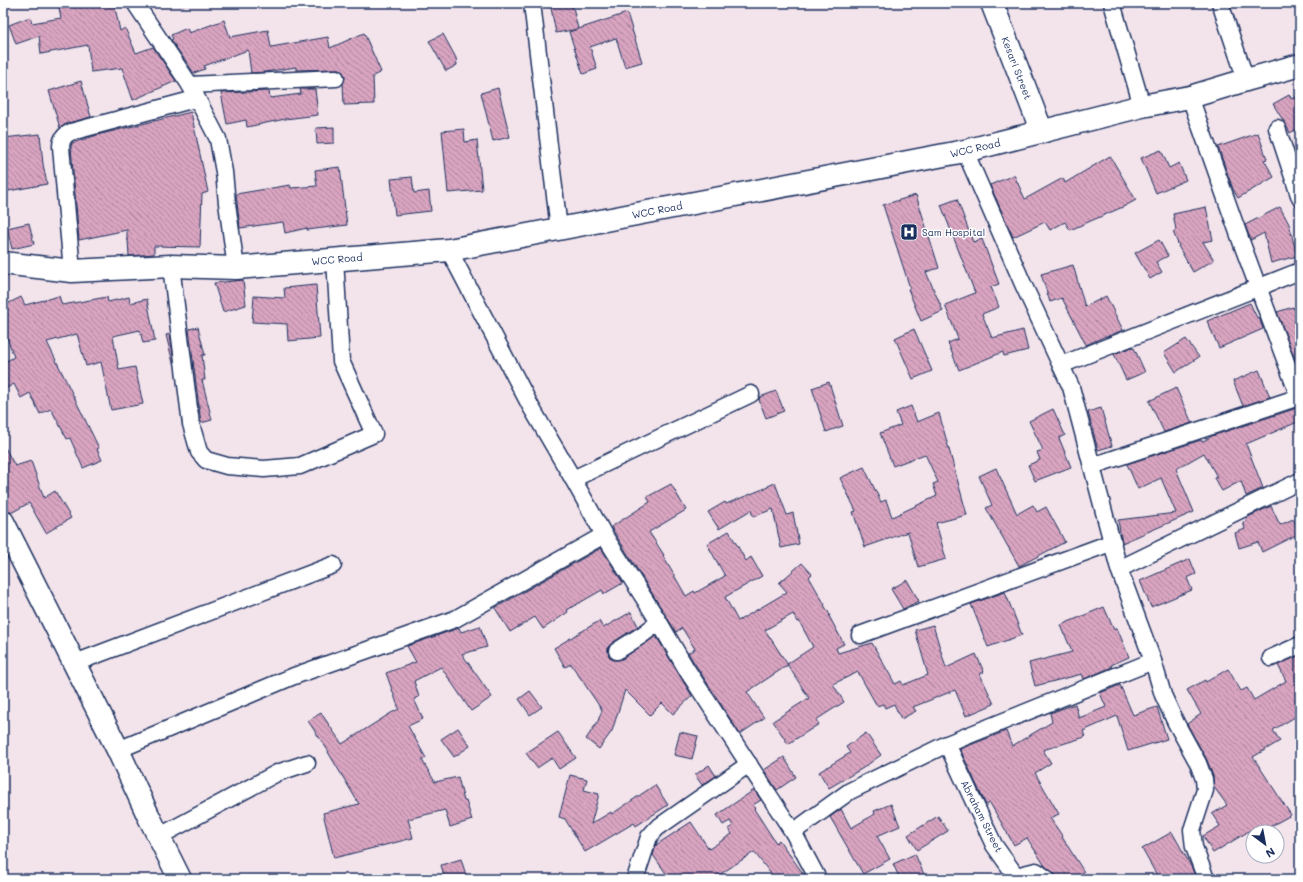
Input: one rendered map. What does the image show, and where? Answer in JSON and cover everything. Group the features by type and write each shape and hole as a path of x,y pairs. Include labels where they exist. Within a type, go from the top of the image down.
{"main road":[{"name":"Kesari Street","path":"992,3 1042,132"},
{"name":"WCC Road","path":"3,262 72,271 171,266 236,268 449,250 965,151 1142,106 1190,97 1300,65"},
{"path":"3,522 75,663 180,879"}],"street":[{"path":"136,3 192,92 218,139 224,172 236,268"},
{"path":"532,3 559,229"},
{"path":"1112,3 1142,106"},
{"path":"1220,3 1246,80"},
{"path":"72,271 61,146 63,138 66,134 192,92 336,78"},
{"path":"1092,466 1300,397 1237,230 1190,97"},
{"path":"1277,128 1300,198"},
{"path":"965,151 1020,277 1071,386 1119,569 1164,695 1173,716 1198,763 1204,779 1205,790 1192,830 1194,847 1206,879"},
{"path":"449,250 531,407 604,535 687,670 793,832 818,879"},
{"path":"171,266 191,424 199,452 206,460 227,466 264,468 300,466 374,434 341,361 335,260"},
{"path":"1061,365 1300,271"},
{"path":"573,479 751,394"},
{"path":"1119,569 1300,481"},
{"path":"118,750 294,676 455,618 604,535"},
{"path":"860,635 1113,542"},
{"path":"75,663 333,564"},
{"path":"617,651 642,635 658,622"},
{"path":"1271,658 1300,645"},
{"path":"793,832 850,791 947,744 1153,661"},
{"name":"Abraham Street","path":"947,744 994,845 1016,876 1036,871 1046,879"},
{"path":"158,836 277,773 307,763"},
{"path":"635,879 649,837 656,828 749,764"}],"building":[{"path":"58,3 114,3 120,31 125,28 136,53 153,47 176,81 133,100 122,68 91,72 88,45 41,54 39,36 16,44 9,25 30,17 32,23 61,18"},
{"path":"550,3 572,3 578,29 556,33"},
{"path":"627,13 642,62 625,67 616,38 590,47 597,69 583,74 569,32"},
{"path":"224,20 230,37 268,30 271,47 328,37 330,48 364,33 381,72 373,76 374,104 344,105 343,84 345,77 340,69 296,70 296,67 251,73 248,50 204,66 205,69 194,73 171,40 173,39 171,35 187,28 189,33"},
{"path":"443,34 456,58 457,65 446,71 429,41"},
{"path":"81,81 91,117 68,123 60,128 49,91"},
{"path":"498,88 510,137 493,141 481,93"},
{"path":"300,89 315,89 318,115 285,119 247,127 246,120 227,124 221,93 269,91 270,98 301,94"},
{"path":"1289,95 1292,99 1300,96 1300,127 1290,133 1273,104"},
{"path":"191,112 208,192 202,194 200,247 154,246 154,254 129,256 127,230 79,240 71,147 72,143 97,135"},
{"path":"334,127 334,143 317,144 316,128"},
{"path":"464,129 465,142 477,140 482,190 448,193 442,131"},
{"path":"1258,133 1267,159 1264,160 1274,177 1238,198 1233,189 1218,147"},
{"path":"40,134 47,184 3,192 3,138"},
{"path":"1161,150 1169,168 1179,163 1186,180 1156,193 1141,158"},
{"path":"1110,156 1136,200 1070,230 1065,222 1050,230 1045,222 1013,237 990,185 1014,175 1025,199 1063,178 1065,183"},
{"path":"340,167 347,225 307,230 307,228 285,233 283,222 240,228 236,194 290,185 291,188 317,186 315,170"},
{"path":"412,177 414,193 429,191 431,211 395,215 391,179"},
{"path":"916,195 939,268 926,272 943,311 921,321 908,289 910,288 883,205"},
{"path":"957,199 973,242 982,239 999,284 991,287 999,307 982,314 992,338 1023,330 1028,350 1004,356 1003,352 959,370 948,343 958,339 945,305 975,293 941,205"},
{"path":"1206,207 1213,240 1203,242 1214,260 1193,272 1178,246 1173,232 1176,230 1173,214"},
{"path":"1280,207 1289,224 1297,256 1271,263 1264,233 1251,240 1245,225"},
{"path":"29,223 34,244 12,249 7,228"},
{"path":"1159,240 1168,256 1156,262 1162,272 1150,279 1135,253"},
{"path":"1073,265 1085,307 1106,296 1123,330 1086,345 1062,298 1050,302 1041,274"},
{"path":"243,280 246,305 223,312 214,283"},
{"path":"316,285 320,338 288,341 287,324 252,322 254,296 285,298 284,288"},
{"path":"59,296 62,305 107,297 108,302 129,297 130,303 147,299 155,341 143,343 140,330 113,336 119,370 135,367 143,404 111,410 101,362 86,366 77,334 47,342 99,448 97,449 102,460 83,468 70,438 67,439 51,409 40,414 30,393 21,398 14,384 3,390 3,363 14,357 3,326 3,306 21,297 25,305"},
{"path":"1250,303 1257,318 1259,317 1263,329 1219,348 1207,321"},
{"path":"1293,307 1294,309 1300,307 1300,372 1277,312"},
{"path":"198,327 205,355 202,355 205,380 202,380 212,420 201,423 189,329"},
{"path":"914,329 932,371 913,379 895,338"},
{"path":"170,334 174,362 173,363 166,335"},
{"path":"1186,339 1199,357 1176,372 1164,353"},
{"path":"1132,347 1133,349 1134,348 1145,372 1126,380 1114,354"},
{"path":"1259,370 1270,397 1243,406 1233,381"},
{"path":"829,382 843,426 826,432 812,388"},
{"path":"1176,388 1192,423 1164,432 1149,401"},
{"path":"776,391 784,411 766,418 759,400 760,397"},
{"path":"911,406 917,422 939,413 967,515 936,523 946,559 918,567 908,532 865,547 853,512 856,511 840,478 864,467 881,502 886,500 892,517 937,496 933,484 938,482 925,454 893,466 880,433 901,425 896,412"},
{"path":"1300,407 1300,421 1246,444 1263,488 1246,496 1241,481 1222,491 1214,478 1217,477 1204,453 1176,469 1194,512 1122,543 1118,520 1176,513 1161,478 1138,489 1127,464 1201,440 1202,442 1212,436"},
{"path":"1101,408 1112,446 1098,450 1088,412"},
{"path":"1053,409 1065,435 1059,438 1071,467 1035,481 1028,465 1040,460 1037,452 1043,450 1029,421"},
{"path":"3,444 15,466 31,461 44,498 55,491 71,518 46,533 29,503 11,513 10,511 3,510"},
{"path":"996,468 1017,514 1033,505 1037,512 1046,507 1065,542 1019,566 986,508 992,505 979,476"},
{"path":"775,483 787,515 793,513 799,544 781,548 773,509 753,517 751,510 719,529 708,512 725,502 726,504"},
{"path":"671,484 686,510 649,532 664,555 663,556 686,596 694,591 695,593 725,576 707,544 729,531 746,561 751,557 762,576 725,597 738,621 787,592 779,583 802,563 812,574 809,577 825,605 830,615 829,616 844,644 836,648 838,653 872,643 895,684 901,681 903,685 928,675 915,630 933,625 946,668 976,654 984,672 980,674 994,704 966,716 955,690 913,707 916,711 901,719 894,704 885,708 883,704 877,706 858,672 833,684 844,702 816,720 819,724 788,744 773,721 809,698 788,665 747,692 764,718 740,734 688,653 695,649 682,628 676,632 611,527 650,502 647,497","holes":["793,614 797,622 799,621 813,647 787,664 765,630"]},
{"path":"1271,506 1280,525 1293,519 1300,533 1262,552 1258,542 1239,548 1235,533 1245,529 1243,522 1247,521 1246,518"},
{"path":"601,548 623,583 604,594 602,590 567,610 568,612 543,629 535,617 510,632 495,608"},
{"path":"1190,559 1196,574 1187,578 1192,590 1151,607 1140,581"},
{"path":"907,580 919,601 903,609 891,589"},
{"path":"1005,592 1022,635 988,647 971,604"},
{"path":"1104,607 1114,630 1117,628 1129,657 1111,665 1112,667 1084,679 1082,674 1035,686 1029,663 1072,652 1061,625"},
{"path":"631,612 638,626 608,647 609,656 613,660 622,659 656,636 692,696 673,714 662,703 650,715 625,690 612,731 599,749 586,739 598,721 602,710 571,664 565,667 554,648 599,621 603,628"},
{"path":"480,626 487,647 462,654 492,697 471,711 441,667 414,681 419,697 414,699 423,719 408,726 426,758 422,760 435,782 458,777 464,801 466,801 472,820 450,827 445,810 408,819 413,838 334,858 323,813 359,804 329,752 308,721 321,713 342,744 399,709 386,673 416,662 407,646 459,628 461,632"},
{"path":"1300,655 1300,714 1273,730 1280,741 1253,757 1291,815 1275,824 1245,824 1245,834 1213,853 1203,836 1220,826 1212,814 1227,805 1214,787 1213,776 1207,760 1187,724 1201,714 1187,690 1205,680 1206,682 1228,669 1241,691 1247,688 1254,700 1286,681 1278,665"},
{"path":"1120,685 1133,715 1157,707 1167,739 1128,751 1117,716 1083,731 1085,737 1043,750 1051,763 1035,773 1059,814 1050,818 1084,872 1073,879 1056,879 1055,875 1045,866 1027,838 1014,845 990,803 986,805 960,749 1006,731 1012,746 1052,722 1050,713 1075,704 1079,718 1106,707 1100,693"},
{"path":"530,691 542,707 530,715 519,699"},
{"path":"458,728 470,746 454,757 441,739"},
{"path":"558,732 576,758 559,769 552,758 537,768 526,753"},
{"path":"680,732 698,736 692,759 674,755"},
{"path":"866,733 881,755 863,768 829,788 819,772 850,753 846,747"},
{"path":"784,757 796,777 777,790 764,770"},
{"path":"709,765 716,776 702,785 695,775"},
{"path":"570,775 587,779 584,790 599,794 591,824 611,812 612,814 655,785 668,805 636,826 634,823 585,852 565,819 559,817"},
{"path":"754,790 761,800 753,805 755,808 754,809 776,843 779,840 807,879 775,879 754,852 713,879 670,879 653,855 656,845 691,822 709,849 732,834 729,829 733,826 730,821 723,825 717,815"},
{"path":"891,804 900,826 877,836 890,859 863,874 830,817 841,809 851,828 875,814 874,811"},
{"path":"938,816 948,831 917,850 908,835"},
{"path":"1172,832 1191,866 1196,879 1159,879 1142,849"},
{"path":"915,854 926,879 900,879 893,864"},
{"path":"461,859 466,875 452,879 445,879 441,865"}],"place":[{"name":"Sam Hospital","path":"909,232"}]}
